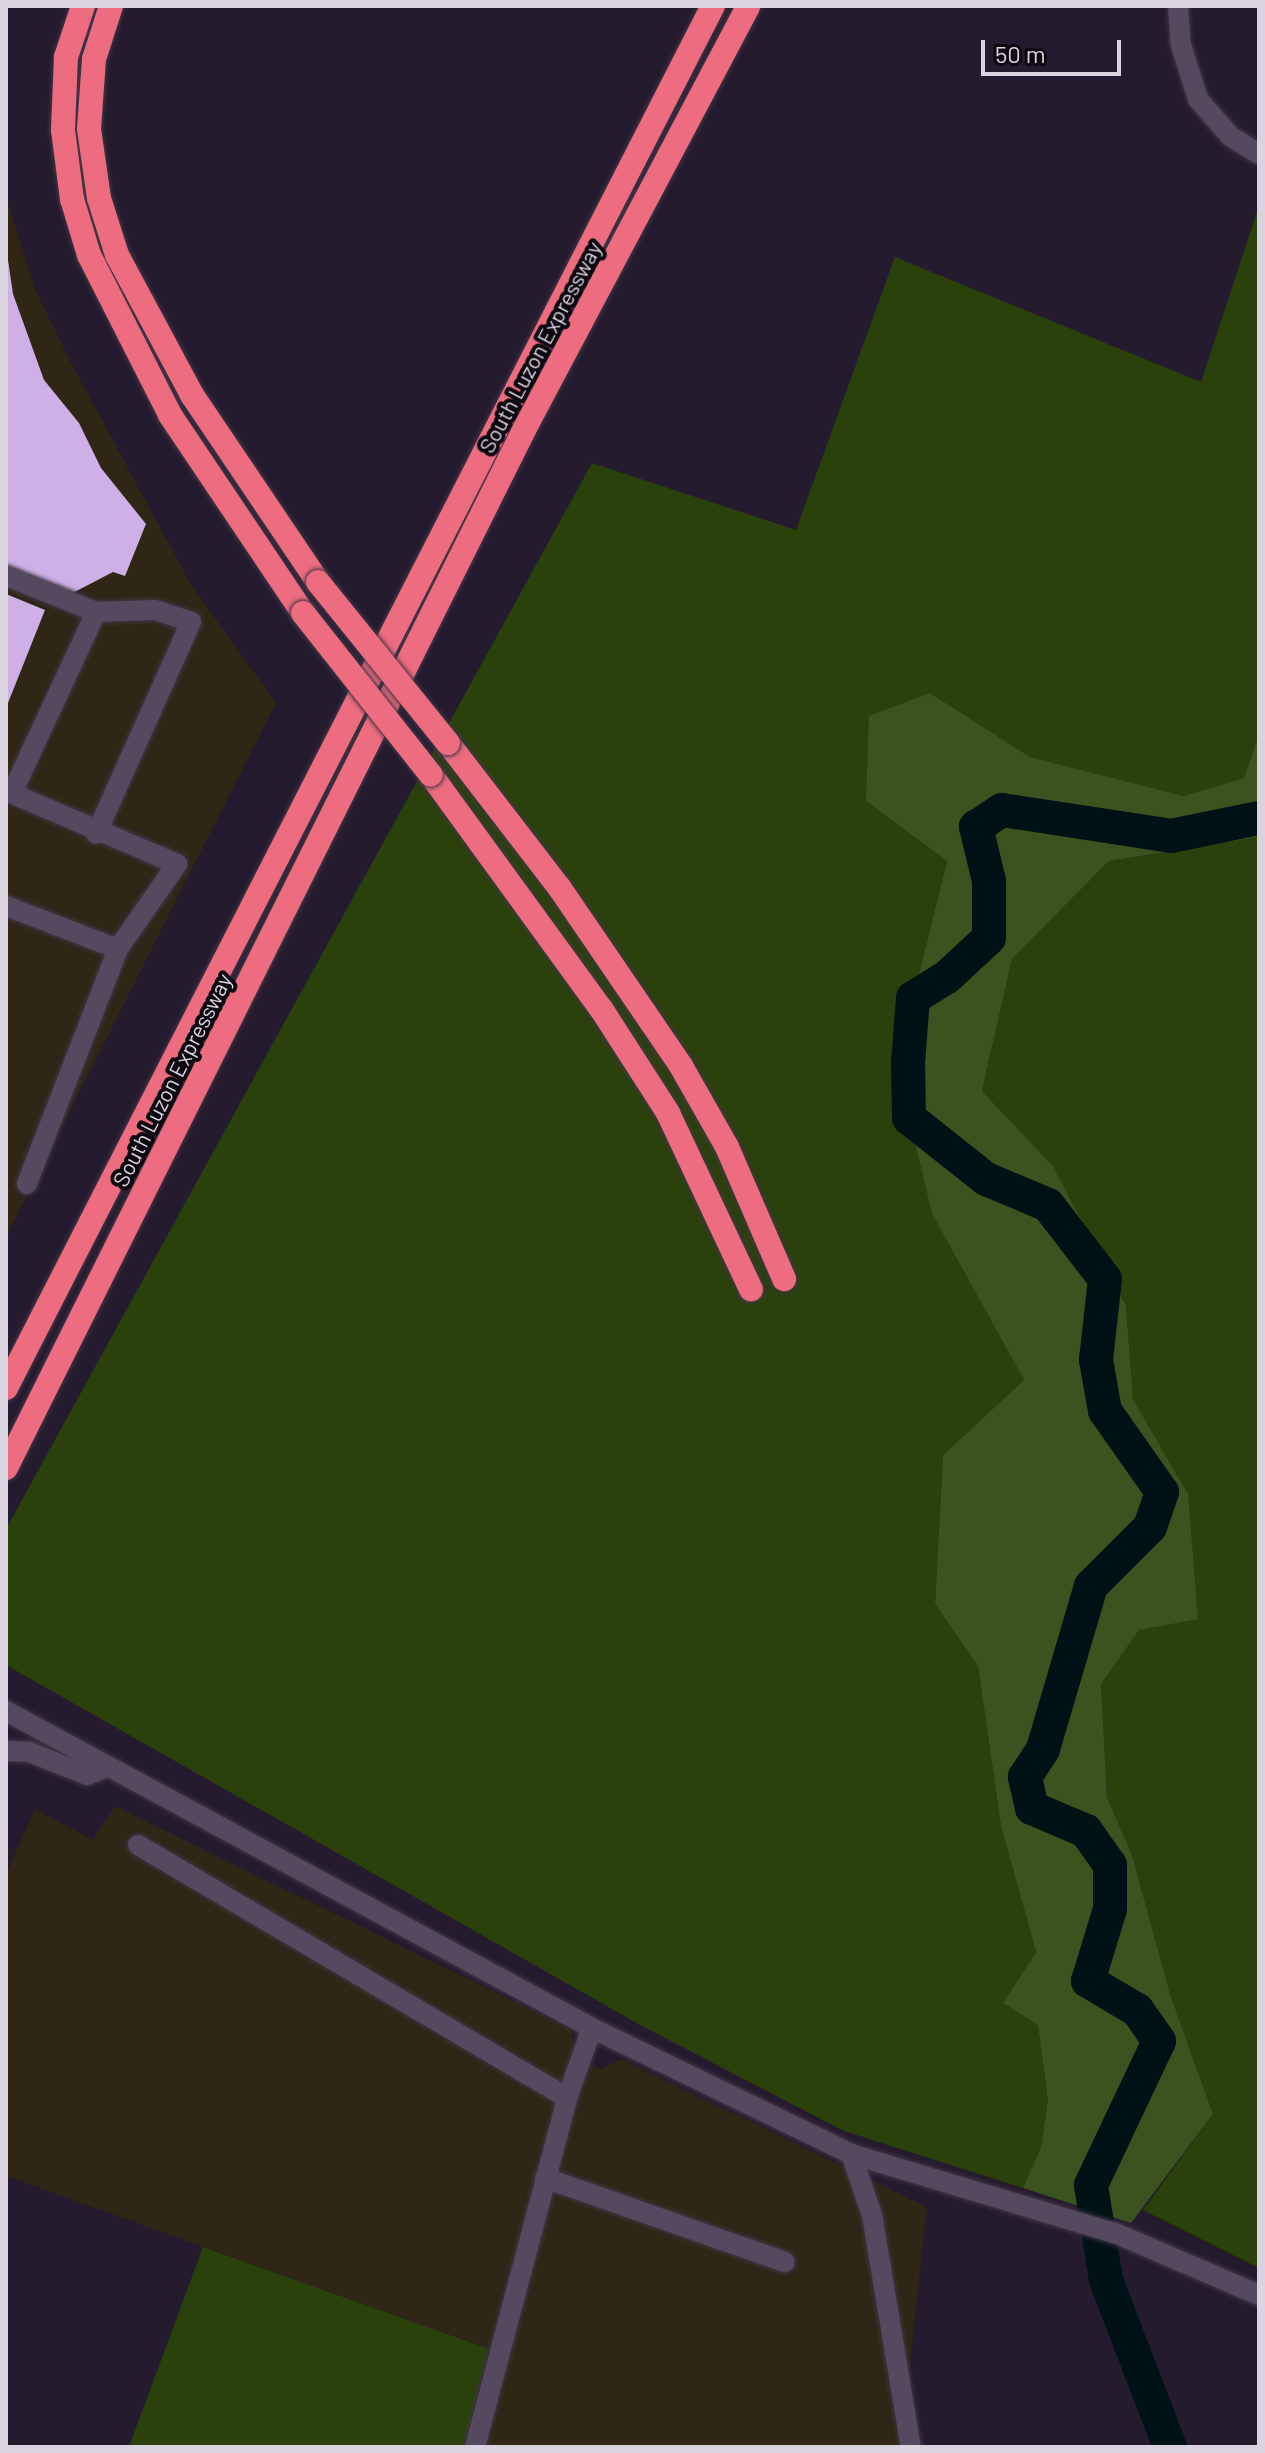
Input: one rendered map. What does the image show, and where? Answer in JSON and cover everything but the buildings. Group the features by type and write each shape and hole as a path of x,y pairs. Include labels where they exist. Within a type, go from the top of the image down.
{"highway":[{"path":"83,6 66,57 63,130 72,199 89,255 170,415 303,613 431,775 602,1010 668,1113 751,1289"},
{"path":"111,6 94,59 89,129 99,198 117,255 192,395 318,582 559,887 681,1066 727,1147 784,1279"},
{"name":"South Luzon Expressway","path":"6,1388 713,6"},
{"name":"South Luzon Expressway","path":"6,1468 525,428 748,6"}],"street":[{"path":"1178,6 1181,45 1198,99 1230,136 1259,154"},
{"path":"6,576 96,612 155,610 191,622 96,834"},
{"path":"27,1184 118,949 177,864 96,834 9,792 96,612"},
{"path":"6,906 118,949"},
{"path":"6,1711 592,2028 851,2154 1115,2233 1259,2295"},
{"path":"6,1751 29,1752 87,1775 107,1767"},
{"path":"138,1845 567,2098"},
{"path":"475,2447 567,2098 592,2028"},
{"path":"851,2154 872,2215 911,2447"},
{"path":"545,2178 785,2262"}],"shaded area":[{"path":"6,196 35,289 68,357 191,585 276,703 6,1237"},
{"path":"115,1806 572,2030 575,2060 601,2069 621,2059 927,2207 901,2447 465,2447 494,2351 6,2176 6,1874 35,1809 93,1840"}],"green space":[{"path":"1259,206 1259,734 1244,778 1184,796 1030,757 930,693 866,801 947,861 913,998 909,1118 932,1214 1024,1380 943,1455 935,1604 978,1666 1001,1826 1036,1952 1003,2003 1038,2025 1048,2100 1041,2147 1023,2188 844,2131 642,2026 6,1665 6,1529 592,463 796,530 895,257 1201,382"},
{"path":"930,693 1030,757 1184,796 1244,778 1259,734 1259,837 1109,861 1012,959 982,1091 1053,1166 1126,1306 1133,1399 1188,1494 1198,1619 1139,1630 1101,1684 1107,1797 1132,1855 1170,1994 1213,2114 1131,2223 1023,2188 1041,2147 1048,2100 1038,2025 1003,2003 1036,1952 1001,1826 978,1666 935,1604 943,1455 1024,1380 932,1214 909,1118 913,998 947,861 866,801 869,716"},
{"path":"1259,837 1259,2268 1143,2210 1213,2114 1170,1994 1132,1855 1107,1797 1101,1684 1139,1629 1188,1494 1133,1399 1126,1306 1053,1166 982,1091 1012,959 1109,861"},
{"path":"203,2247 489,2349 464,2447 129,2447"}],"waterway":[{"path":"1170,2447 1106,2280 1091,2185 1159,2041 1137,2010 1088,1981 1110,1909 1110,1865 1086,1831 1032,1808 1025,1777 1043,1749 1091,1586 1150,1527 1162,1492 1105,1411 1096,1360 1105,1279 1048,1205 986,1179 909,1118 908,1063 913,998 947,977 989,938 989,881 976,827 1002,810 1171,836 1259,818"}]}
